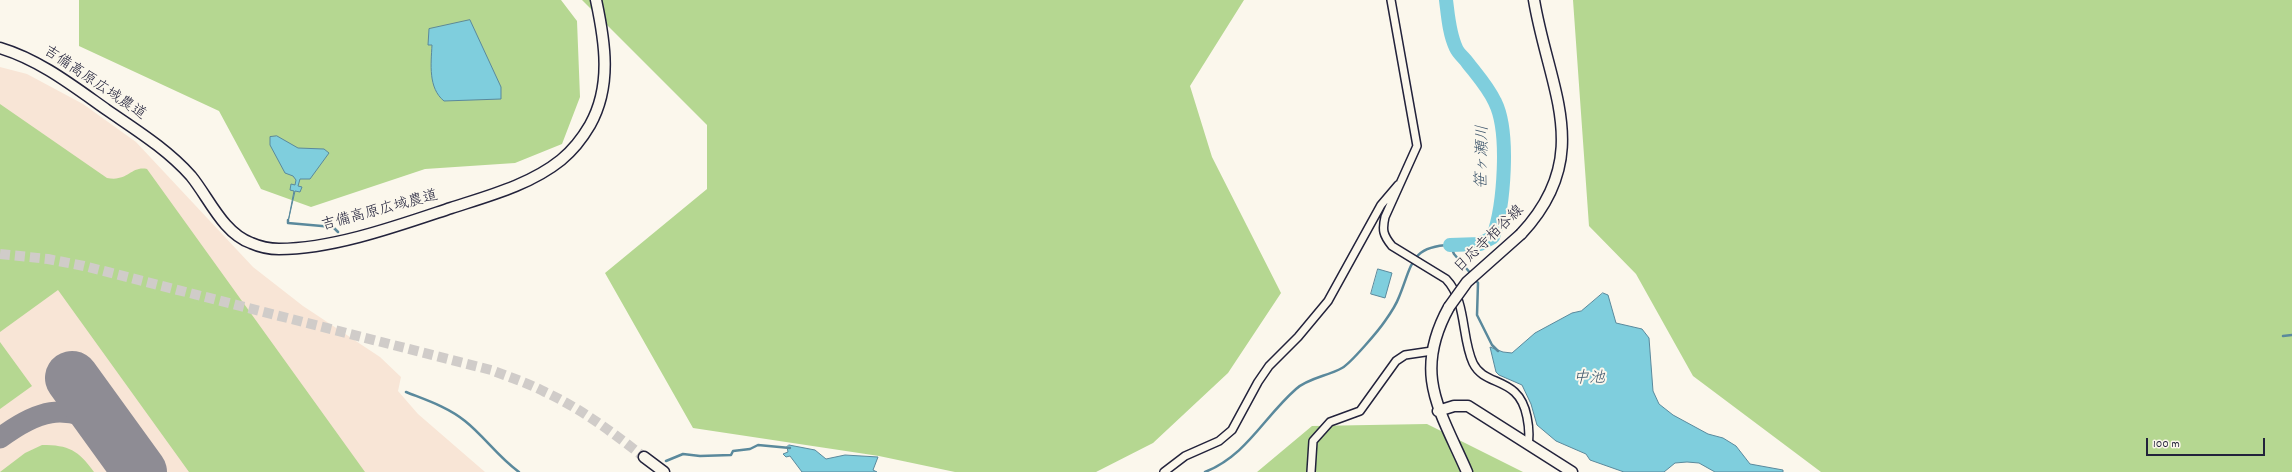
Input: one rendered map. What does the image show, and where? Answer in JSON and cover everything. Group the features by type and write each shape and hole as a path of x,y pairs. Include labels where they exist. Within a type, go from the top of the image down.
{"street":[{"name":"吉備高原広域農道","path":"0,48 16,53 41,65 150,140 190,176 223,221 236,234 248,242 263,248 279,249 359,236 409,222 498,193 540,173 561,160 589,125 603,90 605,62 602,28 596,0"},
{"path":"1391,0 1417,146 1382,230 1385,238 1392,246 1451,283 1459,305 1473,363 1477,369 1514,390 1521,397 1530,434 1528,444"},
{"name":"日応寺栢谷線","path":"1467,472 1438,411 1431,378 1432,351 1437,330 1449,306 1467,282 1535,219 1550,195 1561,163 1563,148 1557,96 1534,0"},
{"path":"1164,472 1184,456 1219,441 1232,430 1258,382 1269,366 1298,337 1328,301 1381,205 1403,179"},
{"path":"1311,472 1313,441 1330,422 1360,411 1396,362 1405,355 1432,351"},
{"path":"1438,411 1454,406 1468,406 1572,472"},
{"path":"644,457 664,472"}],"shaded area":[{"path":"0,67 27,74 83,104 136,142 253,267 303,306 380,357 401,377 398,391 418,414 485,472 0,472"}],"green space":[{"path":"79,0 561,0 577,21 580,97 562,144 515,163 425,169 311,207 261,189 219,111 79,46"},
{"path":"582,0 1244,0 1190,86 1212,157 1281,293 1228,373 1153,443 1096,472 955,472 879,456 693,428 605,273 707,189 707,125"},
{"path":"1573,0 2292,0 2292,472 1821,472 1693,376 1636,274 1589,226"},
{"path":"0,104 107,178 120,178 137,170 147,169 365,472 189,472 58,290 0,332"},
{"path":"0,342 32,386 0,409"},
{"path":"1427,424 1523,472 1257,472 1312,426"},
{"path":"42,445 59,446 72,450 83,458 94,472 0,472 25,453"}],"water":[{"path":"470,20 501,87 501,99 444,101 439,96 433,83 431,68 432,45 428,45 429,29"},
{"path":"277,136 298,148 324,149 329,153 310,179 300,179 298,186 302,187 300,192 295,191 288,222 294,191 290,190 291,184 295,185 296,180 293,176 285,173 270,145 270,137"},
{"path":"1378,269 1392,273 1385,298 1371,294"},
{"name":"中池","path":"1603,293 1608,295 1616,323 1642,329 1649,338 1653,391 1659,404 1673,415 1708,434 1723,438 1736,446 1750,464 1783,470 1783,472 1715,472 1699,463 1687,462 1675,463 1664,472 1624,472 1590,460 1586,454 1556,441 1537,425 1531,404 1522,385 1499,375 1496,372 1490,347 1503,352 1512,353 1535,333 1572,313 1581,311"},
{"path":"789,445 815,450 826,459 845,455 878,457 873,470 877,472 802,472 790,456 786,457 783,454 788,452 787,447"}],"waterway":[{"name":"笹ヶ瀬川","path":"1446,0 1450,30 1456,48 1486,86 1495,102 1500,115 1504,150 1504,169 1500,207 1493,237 1480,244 1450,245"},
{"path":"288,220 288,223 333,227 338,232"},
{"path":"1205,472 1220,465 1244,446 1284,400 1301,385 1342,368 1352,360 1365,346 1391,312 1398,300 1410,267 1420,254 1427,249 1437,246 1450,245 1454,254 1472,275"},
{"path":"1475,279 1478,283 1477,315 1492,345 1498,351"},
{"path":"2283,336 2292,335"},
{"path":"406,392 437,404 458,416 472,427 504,460 519,472"},
{"path":"666,461 683,454 700,456 731,455 733,451 750,449 758,445 790,448"}],"taxiway":[{"path":"0,438 26,421 51,413 63,412 76,414 106,425"}],"runway":[{"path":"72,378 140,472"}],"tunnel":[{"path":"0,254 48,259 84,266 491,370 532,386 572,406 609,430 644,457"}]}
